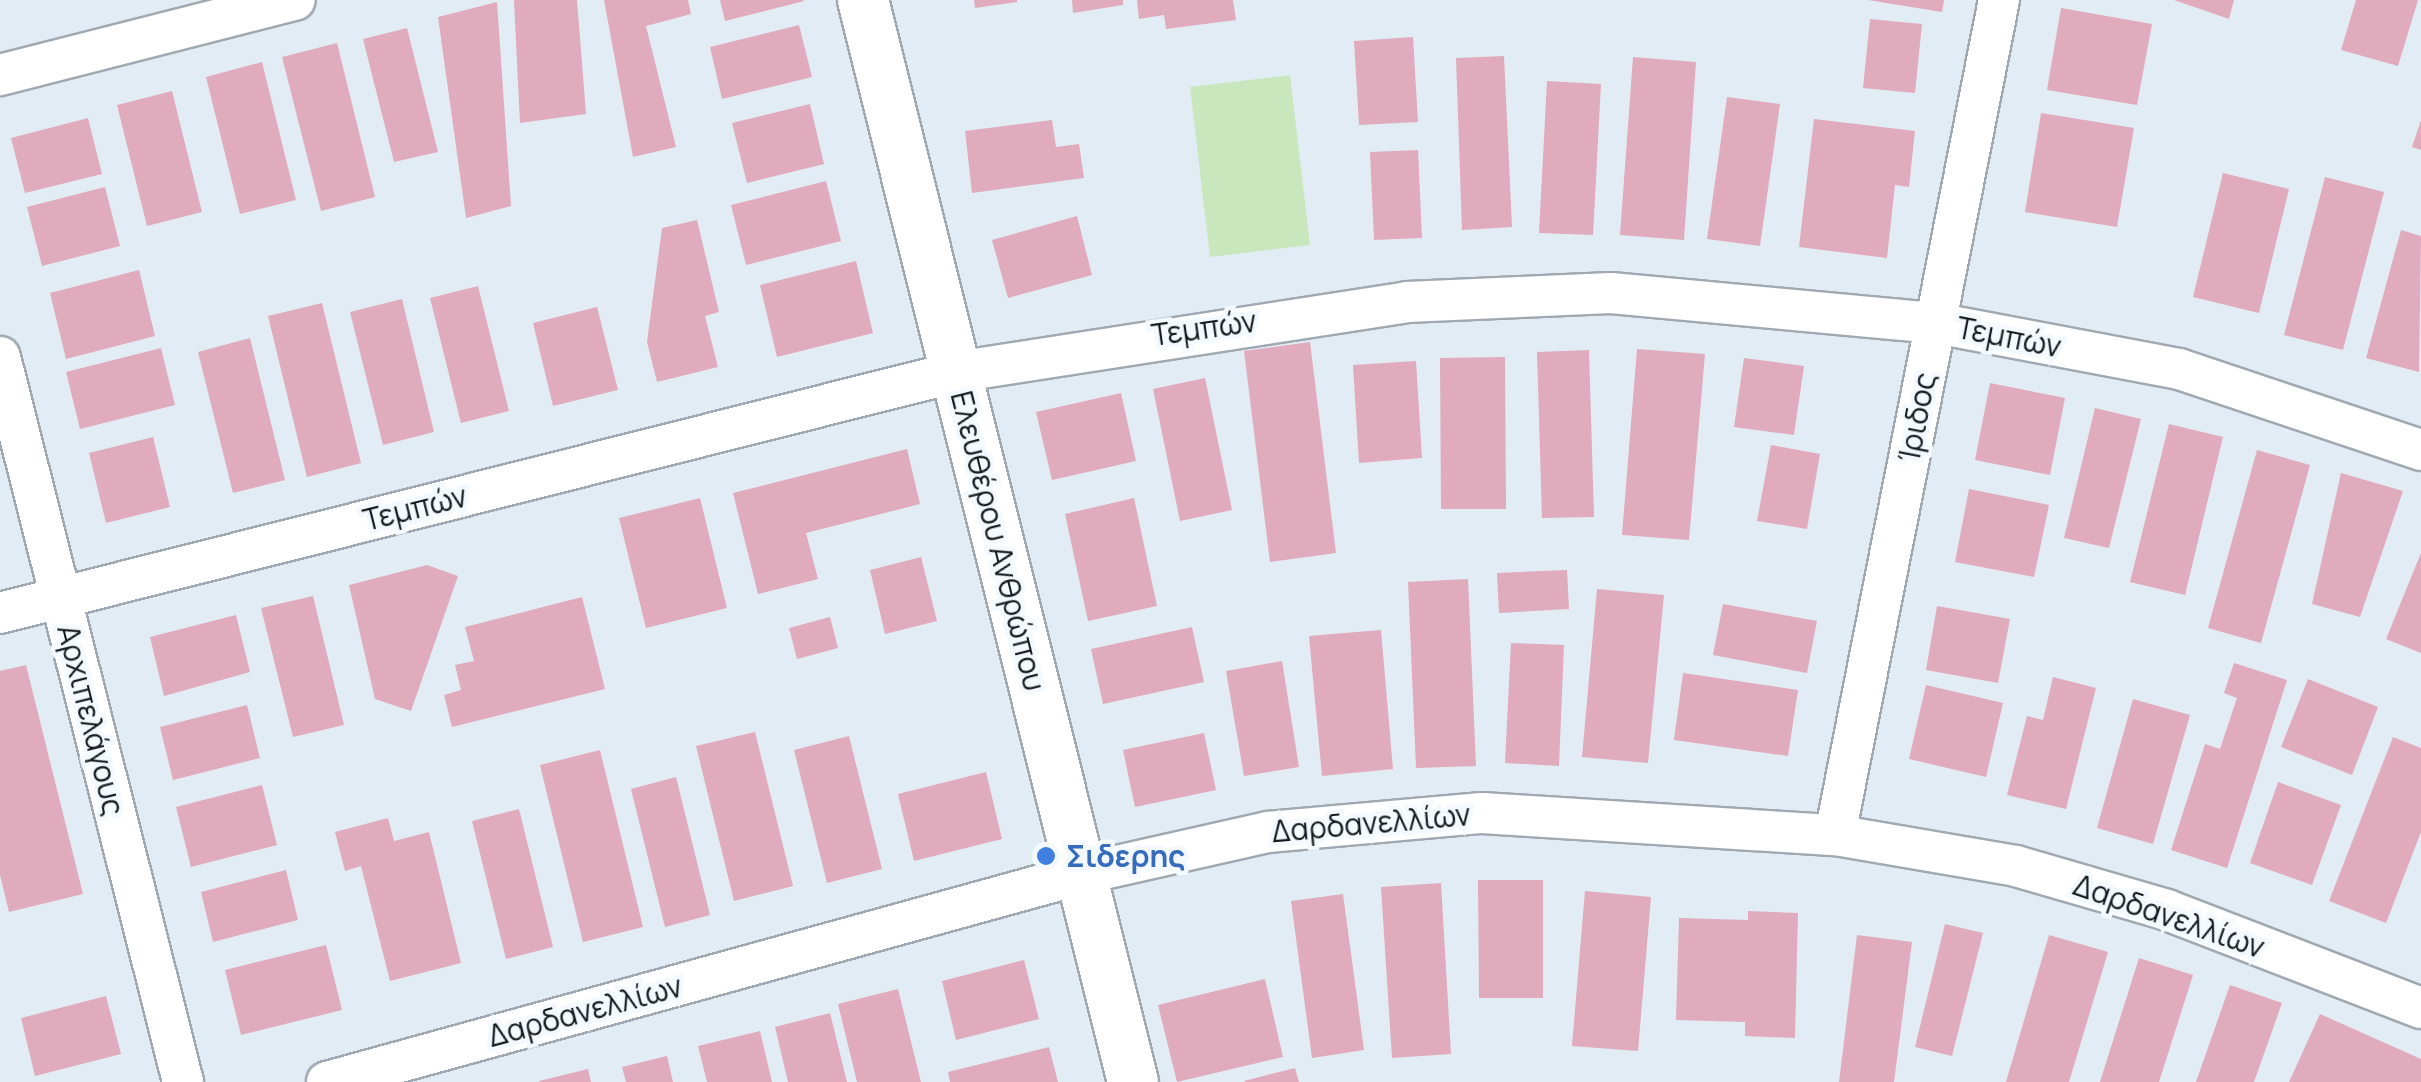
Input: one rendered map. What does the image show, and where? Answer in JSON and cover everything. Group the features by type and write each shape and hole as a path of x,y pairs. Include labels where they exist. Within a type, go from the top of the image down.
{"street":[{"path":"0,75 295,0"},
{"name":"Ελευθέρου Ανθρώπου","path":"863,0 1133,1082"},
{"name":"Ίριδος","path":"1835,834 2000,0"},
{"name":"Τεμπών","path":"0,613 956,372 1407,302 1611,292 1936,323 2179,369 2421,450"},
{"name":"Αρχιπελάγους","path":"0,358 182,1082"},
{"name":"Δαρδανελλίων","path":"326,1082 1081,874 1268,832 1482,812 1835,834 2016,866 2167,910 2421,1008"}],"green space":[{"path":"1290,75 1310,245 1210,257 1190,87"}],"building":[{"path":"514,0 577,0 586,114 520,123"},
{"path":"604,0 688,0 691,14 646,26 676,147 633,157"},
{"path":"720,0 803,0 804,1 725,21"},
{"path":"974,0 1017,0 1017,2 975,8"},
{"path":"1072,0 1123,0 1123,5 1073,13"},
{"path":"1137,0 1233,0 1236,20 1166,29 1164,15 1139,19"},
{"path":"1868,0 1944,0 1942,12"},
{"path":"2174,0 2234,0 2229,19"},
{"path":"2356,0 2418,0 2398,66 2341,50"},
{"path":"497,2 511,206 466,218 438,17"},
{"path":"2061,8 2152,24 2137,105 2047,90"},
{"path":"1870,19 1922,24 1915,93 1863,88"},
{"path":"799,25 812,77 722,99 710,47"},
{"path":"407,28 438,152 394,162 363,39"},
{"path":"1413,37 1418,122 1359,125 1354,41"},
{"path":"337,43 375,197 321,211 282,57"},
{"path":"1504,56 1512,227 1462,230 1456,58"},
{"path":"1633,57 1696,62 1684,240 1620,235"},
{"path":"262,62 296,200 240,214 206,77"},
{"path":"1547,81 1601,84 1593,235 1539,233"},
{"path":"172,91 202,212 147,226 117,105"},
{"path":"1727,97 1780,104 1760,246 1707,239"},
{"path":"810,104 824,164 747,183 732,123"},
{"path":"2041,113 2134,128 2117,227 2025,212"},
{"path":"88,118 102,174 25,193 11,138"},
{"path":"1814,119 1915,131 1909,187 1895,185 1887,258 1799,247"},
{"path":"1052,120 1056,147 1079,144 1084,178 972,193 965,131"},
{"path":"2421,120 2421,150 2412,147"},
{"path":"1418,150 1422,238 1374,240 1370,152"},
{"path":"2223,173 2289,189 2259,313 2193,297"},
{"path":"2325,177 2384,192 2343,350 2284,335"},
{"path":"826,181 841,241 746,265 731,205"},
{"path":"105,187 120,246 42,266 27,207"},
{"path":"1077,216 1092,275 1008,298 992,240"},
{"path":"697,220 719,312 705,316 718,367 657,382 647,342 662,228"},
{"path":"2401,230 2421,236 2419,372 2366,358"},
{"path":"856,261 873,333 777,357 760,285"},
{"path":"139,270 155,336 66,359 50,293"},
{"path":"478,286 509,411 461,423 430,298"},
{"path":"402,299 434,432 383,445 350,312"},
{"path":"322,303 361,463 307,477 268,316"},
{"path":"597,307 618,390 553,406 533,323"},
{"path":"250,338 285,480 233,493 198,352"},
{"path":"1310,342 1336,553 1270,562 1244,351"},
{"path":"161,348 175,405 80,429 66,372"},
{"path":"1637,349 1705,354 1689,540 1622,535"},
{"path":"1589,350 1594,517 1542,518 1537,352"},
{"path":"1505,357 1506,509 1441,509 1440,358"},
{"path":"1744,358 1804,366 1794,435 1734,427"},
{"path":"1416,361 1422,458 1359,463 1353,365"},
{"path":"1205,378 1232,510 1180,521 1153,389"},
{"path":"1990,383 2065,398 2050,475 1975,460"},
{"path":"1121,393 1136,461 1052,480 1036,412"},
{"path":"2095,408 2141,419 2109,548 2064,538"},
{"path":"2169,424 2223,437 2185,595 2130,582"},
{"path":"153,437 170,507 106,523 89,453"},
{"path":"1771,445 1820,454 1807,529 1757,521"},
{"path":"907,449 920,504 806,533 818,579 758,594 733,493"},
{"path":"2257,450 2310,465 2261,643 2208,628"},
{"path":"2341,473 2403,491 2360,617 2312,604"},
{"path":"1969,489 2049,505 2034,577 1955,562"},
{"path":"700,498 727,608 646,628 619,518"},
{"path":"1134,498 1157,606 1088,621 1065,514"},
{"path":"2421,553 2421,653 2386,639"},
{"path":"921,557 937,621 885,634 870,570"},
{"path":"427,565 458,576 411,711 375,699 349,585"},
{"path":"1567,570 1569,609 1499,613 1497,573"},
{"path":"1468,579 1476,766 1416,768 1408,582"},
{"path":"1597,589 1664,595 1648,763 1582,757"},
{"path":"313,596 344,725 293,737 261,608"},
{"path":"582,597 605,689 452,727 444,695 461,690 455,665 474,661 465,627"},
{"path":"1723,604 1817,621 1807,673 1713,655"},
{"path":"1937,606 2010,619 1998,683 1926,670"},
{"path":"236,615 250,672 164,696 150,637"},
{"path":"830,617 838,648 797,659 789,628"},
{"path":"1192,627 1204,682 1103,704 1091,649"},
{"path":"1381,630 1393,769 1322,776 1309,636"},
{"path":"1511,643 1564,645 1559,766 1505,763"},
{"path":"1282,661 1299,767 1244,776 1226,671"},
{"path":"2234,663 2287,680 2227,868 2171,850 2205,744 2220,749 2237,698 2224,693"},
{"path":"26,665 83,894 9,912 0,875 0,671"},
{"path":"1683,673 1798,690 1788,756 1674,740"},
{"path":"2053,677 2096,688 2066,809 2007,795 2027,716 2043,720"},
{"path":"2308,679 2378,707 2352,775 2281,747"},
{"path":"1926,685 2003,703 1986,777 1909,759"},
{"path":"2133,699 2190,715 2153,844 2097,828"},
{"path":"247,705 260,758 173,780 160,727"},
{"path":"755,732 793,886 734,901 696,746"},
{"path":"1204,733 1216,790 1135,807 1123,750"},
{"path":"849,736 882,869 827,883 794,750"},
{"path":"2393,737 2421,748 2421,832 2386,923 2329,901"},
{"path":"600,750 643,927 583,942 540,765"},
{"path":"986,772 1002,839 914,861 898,794"},
{"path":"676,777 710,915 665,927 631,789"},
{"path":"2278,782 2341,805 2312,885 2250,863"},
{"path":"262,785 277,845 191,867 176,807"},
{"path":"519,809 553,947 506,959 472,821"},
{"path":"388,818 394,841 429,832 461,963 390,981 361,866 345,871 335,832"},
{"path":"286,870 298,920 213,942 201,892"},
{"path":"1478,880 1543,880 1543,998 1479,998"},
{"path":"1441,883 1451,1054 1392,1058 1381,887"},
{"path":"1585,891 1651,897 1638,1051 1572,1046"},
{"path":"1343,894 1364,1050 1312,1058 1291,901"},
{"path":"1748,911 1798,913 1795,1038 1745,1036 1745,1022 1676,1020 1679,918 1748,920"},
{"path":"1945,924 1983,933 1952,1056 1915,1047"},
{"path":"1857,935 1912,942 1894,1082 1839,1082"},
{"path":"2049,935 2108,952 2069,1082 2006,1082"},
{"path":"326,945 342,1010 241,1035 225,970"},
{"path":"2139,958 2193,975 2159,1082 2100,1082"},
{"path":"1024,960 1039,1019 956,1040 942,981"},
{"path":"1265,979 1283,1057 1177,1082 1158,1005"},
{"path":"2230,985 2282,1003 2254,1082 2196,1082"},
{"path":"898,989 921,1082 857,1082 838,1004"},
{"path":"106,996 121,1054 35,1076 21,1018"},
{"path":"830,1013 847,1082 788,1082 775,1027"},
{"path":"2320,1014 2421,1059 2421,1082 2289,1082"},
{"path":"760,1031 772,1082 707,1082 698,1046"},
{"path":"1049,1047 1058,1082 950,1082 948,1072"},
{"path":"667,1056 673,1082 626,1082 622,1067"},
{"path":"1295,1068 1299,1082 1244,1081"},
{"path":"588,1069 591,1082 539,1082 539,1081"}],"place":[{"name":"Σιδερης","path":"1046,856"}]}
